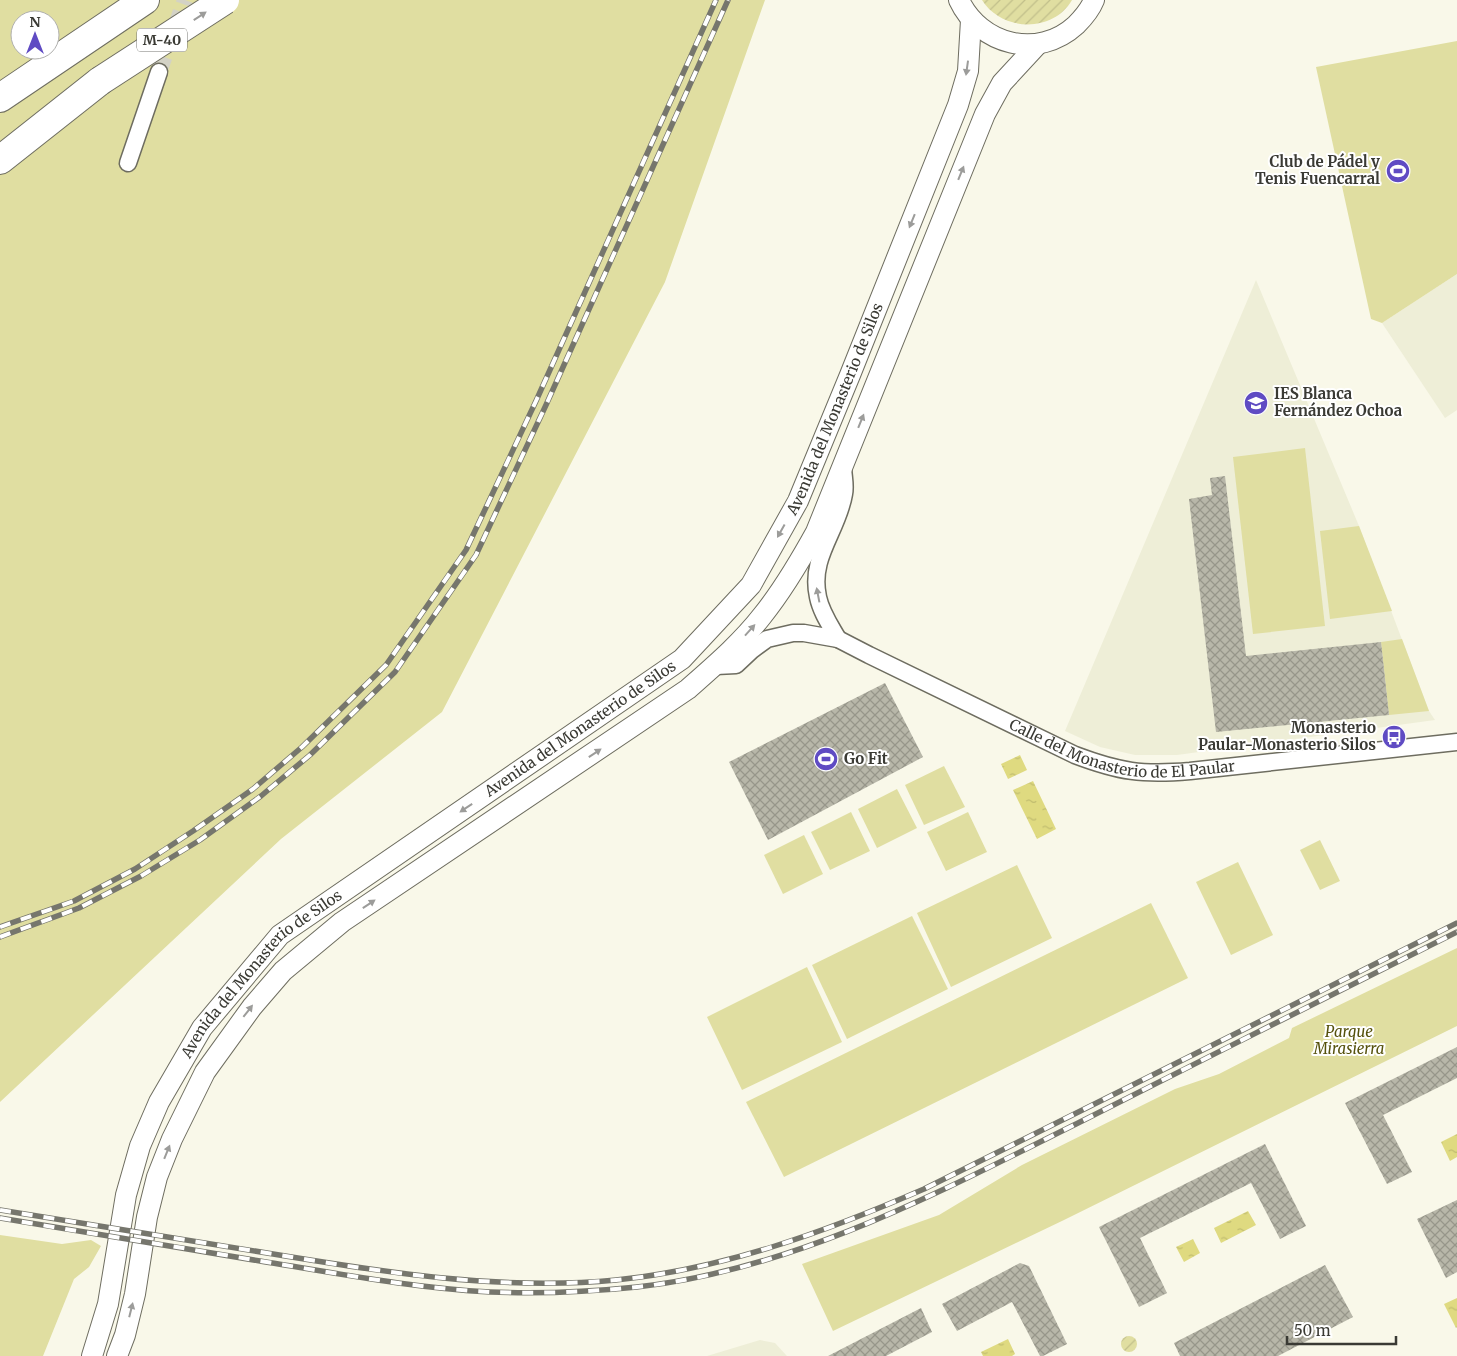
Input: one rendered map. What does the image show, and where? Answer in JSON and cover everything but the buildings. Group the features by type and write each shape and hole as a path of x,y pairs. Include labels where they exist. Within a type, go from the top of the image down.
{"highway":[{"name":"M-40","path":"0,146 225,0"},
{"name":"M-40","path":"0,98 137,5"},
{"path":"0,86 137,5"},
{"path":"0,160 100,81"}],"street":[{"path":"959,0 971,20 990,35 1013,44 1038,44 1055,40 1070,31 1083,19 1094,0"},
{"name":"Avenida del Monasterio de Silos","path":"92,1356 108,1304 126,1195 140,1146 159,1102 202,1028 280,935 682,659 752,585 798,501 958,105 968,71 971,20"},
{"name":"Avenida del Monasterio de Silos","path":"117,1356 125,1335 135,1294 147,1217 160,1169 172,1139 205,1072 239,1023 283,971 342,922 688,689 716,666 762,617 784,586 816,532 985,114 1002,83 1038,44"},
{"path":"128,163 159,72"},
{"path":"838,639 822,610 818,597 816,568 845,492 843,466"},
{"name":"Calle del Monasterio de El Paular","path":"716,666 736,665 760,644 775,636 804,633 838,639 877,660 1075,755 1126,772 1150,774 1183,772 1457,742"}],"shaded area":[{"path":"1457,274 1457,410 1445,418 1382,323"},
{"name":"IES Blanca Fernández Ochoa","path":"1256,280 1359,526 1429,711 1435,720 1177,755 1135,755 1100,747 1065,731"},
{"path":"760,1340 775,1343 787,1356 707,1356"}],"green space":[{"path":"0,0 765,0 665,282 442,712 281,839 0,1102"},
{"path":"982,0 1072,0 1063,11 1053,18 1040,23 1027,24 1014,23 1002,18 991,11"},
{"name":"Club de Pádel y Tenis Fuencarral","path":"1457,41 1457,274 1382,323 1371,319 1316,67"},
{"path":"1305,448 1325,626 1253,634 1233,457"},
{"path":"1359,526 1392,611 1330,619 1320,531"},
{"path":"1402,639 1429,711 1389,715 1381,642"},
{"path":"944,766 965,807 924,825 905,785"},
{"path":"897,789 917,828 877,848 858,809"},
{"path":"851,812 870,851 830,870 811,832"},
{"path":"968,812 987,852 946,871 927,832"},
{"path":"804,835 823,874 783,894 764,855"},
{"path":"1320,840 1340,881 1320,890 1300,850"},
{"path":"1238,862 1273,935 1231,955 1196,882"},
{"path":"1017,865 1052,938 951,987 917,913"},
{"path":"1151,903 1188,978 784,1177 746,1102"},
{"path":"912,916 948,989 847,1039 812,965"},
{"name":"Parque Mirasierra","path":"1457,948 1457,1026 1064,1220 833,1331 802,1264 939,1215 1022,1165 1175,1089 1219,1074 1289,1038 1292,1028"},
{"path":"807,967 842,1042 742,1090 707,1017"},
{"path":"0,1235 62,1244 91,1240 101,1246 89,1267 74,1279 43,1356 0,1356"},
{"path":"1126,1336 1132,1336 1137,1341 1135,1350 1126,1352 1121,1347 1121,1341"}],"water":[{"path":"1020,755 1027,770 1008,779 1001,764"},
{"path":"1033,781 1056,829 1037,839 1013,790"},
{"path":"1457,1134 1457,1157 1450,1161 1441,1142"},
{"path":"1248,1211 1256,1225 1221,1243 1214,1228"},
{"path":"1193,1239 1200,1253 1184,1262 1176,1247"},
{"path":"1457,1298 1457,1327 1456,1328 1444,1304"},
{"path":"1008,1339 1015,1354 1012,1356 983,1356 981,1352"}],"tunnel":[{"path":"159,72 185,0"}],"railway":[{"path":"0,927 74,901 135,869 193,831 253,789 302,747 386,665 466,550 536,401 716,0"},
{"path":"0,937 79,908 141,876 200,840 261,796 310,755 395,672 476,555 546,405 728,0"},
{"path":"0,1210 354,1267 441,1278 528,1283 572,1283 656,1275 735,1258 812,1234 924,1189 1457,923"},
{"path":"0,1218 403,1284 461,1290 526,1293 582,1291 637,1287 697,1278 755,1263 811,1245 922,1199 976,1174 1457,932"}],"place":[{"name":"Club de Pádel y Tenis Fuencarral","path":"1398,171"},
{"name":"IES Blanca Fernández Ochoa","path":"1256,403"},
{"name":"Monasterio Paular-Monasterio Silos","path":"1394,737"},
{"name":"Go Fit","path":"826,759"}]}
